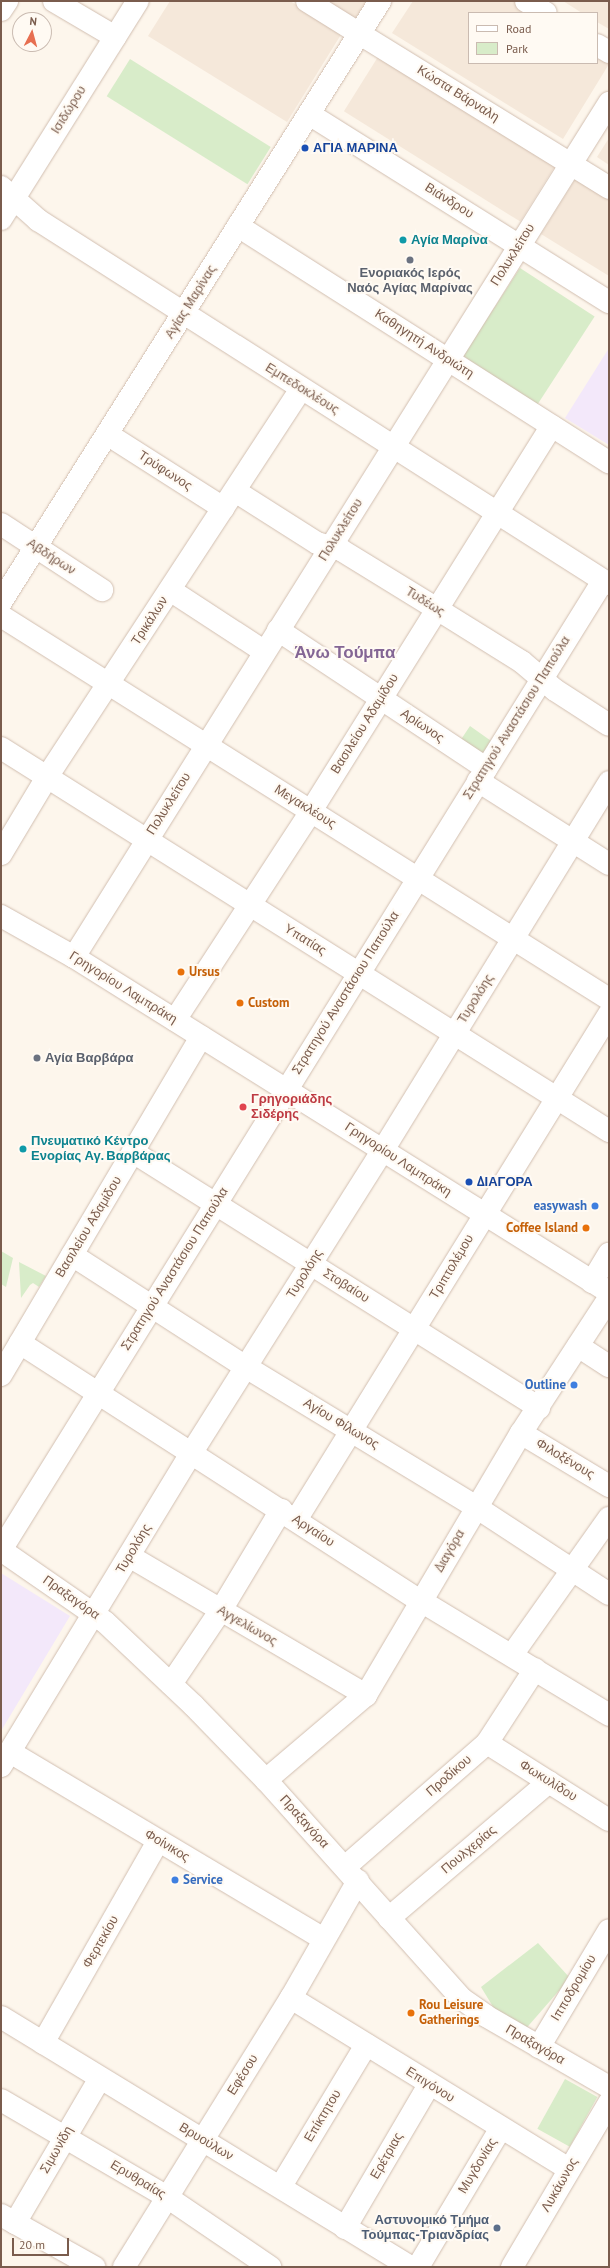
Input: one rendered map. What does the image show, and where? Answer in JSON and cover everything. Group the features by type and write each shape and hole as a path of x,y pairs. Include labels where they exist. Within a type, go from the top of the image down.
{"street":[{"path":"1,10 7,1"},
{"path":"54,1 115,37"},
{"name":"Ισιδώρου","path":"1,219 7,193 115,37 138,1"},
{"name":"Κώστα Βάρναλη","path":"307,1 609,188"},
{"name":"Αγίας Μαρίνας","path":"1,602 380,1"},
{"path":"598,46 609,52"},
{"name":"Πολυκλείτου","path":"74,957 609,103"},
{"name":"Βιάνδρου","path":"309,114 609,302"},
{"name":"Εμπεδοκλέους","path":"7,193 38,220 301,389 498,512 606,583"},
{"name":"Καθηγητή Ανδριώτη","path":"238,226 609,462"},
{"name":"Τρικάλων","path":"1,854 47,777 301,389"},
{"name":"Βασιλείου Αδαμίδου","path":"175,1020 311,811 552,426"},
{"name":"Τρύφωνος","path":"107,434 229,499"},
{"name":"Τυδέως","path":"229,499 317,543 342,550 522,662 542,679 609,725"},
{"name":"Αβδήρων","path":"1,524 102,590"},
{"name":"Στρατηγού Αναστάσιου Παπούλα","path":"1,1550 97,1392 216,1204 417,878 542,679 606,583"},
{"path":"170,590 264,652"},
{"name":"Μεγακλέους","path":"1,616 609,999"},
{"name":"Αρίωνος","path":"278,630 381,699 572,841 609,864"},
{"name":"Υπατίας","path":"1,748 609,1131"},
{"name":"Τυρολόης","path":"5,1759 192,1452 383,1150 609,782"},
{"name":"Γρηγορίου Λαμπράκη","path":"1,916 74,957 601,1287"},
{"name":"Τριπτολέμου","path":"171,1684 221,1610 352,1430 609,1014"},
{"name":"Βασιλείου Αδαμίδου","path":"1,1375 201,1037"},
{"name":"Στοβαίου","path":"133,1152 539,1408"},
{"path":"601,1287 609,1254"},
{"name":"Αγίου Φίλωνος","path":"72,1255 151,1307 476,1507 609,1594"},
{"name":"Διαγόρα","path":"266,1780 366,1695 521,1433 539,1408 609,1298"},
{"name":"Αργαίου","path":"20,1343 192,1452 421,1601 608,1711"},
{"path":"578,1346 609,1366"},
{"name":"Φιλοξένους","path":"521,1433 609,1486"},
{"path":"512,1655 571,1569 609,1518"},
{"name":"Πραξαγόρα","path":"1,1550 94,1614 171,1684 266,1780 352,1874 389,1918 462,1999 486,2016 609,2087"},
{"name":"Αγγελίωνος","path":"129,1556 366,1695"},
{"name":"Προδίκου","path":"352,1874 487,1743 535,1669"},
{"name":"Φωκυλίδου","path":"487,1743 609,1820"},
{"name":"Φοίνικος","path":"5,1759 158,1841 324,1939"},
{"name":"Πουλχερίας","path":"389,1918 549,1782"},
{"name":"Φερτεκίου","path":"43,2043 158,1841"},
{"name":"Εφέσου","path":"124,2267 291,1998 324,1939 352,1874"},
{"name":"Ιπποδρομίου","path":"539,2047 609,1930"},
{"name":"Επιγόνου","path":"291,1998 569,2169"},
{"name":"Βρυούλων","path":"1,2017 281,2186 345,2228 410,2267"},
{"name":"Επίκτητου","path":"281,2186 366,2045"},
{"name":"Σιμωνίδη","path":"8,2219 64,2136 100,2078"},
{"name":"Ερέτριας","path":"345,2228 429,2084"},
{"name":"Ερυθραίας","path":"1,2100 167,2197 270,2267"},
{"name":"Λυκάωνος","path":"512,2267 609,2103"},
{"name":"Μυγδονίας","path":"418,2267 501,2128"},
{"path":"8,2219 66,2259 94,2267"}],"shaded area":[{"path":"170,1 290,1 342,33 287,122 148,36"},
{"path":"326,1 366,1 355,19"},
{"path":"413,1 527,1 545,12 468,12 468,64 598,64 598,44 609,51 609,64 563,139 392,33"},
{"path":"563,1 609,1 609,29 598,23 598,12 580,12"},
{"path":"381,52 557,162 520,222 344,111"},
{"path":"609,138 609,165 597,157"},
{"path":"576,178 609,198 609,276 541,234"},
{"path":"609,348 609,445 565,418"},
{"path":"1,1573 70,1616 1,1731"}],"green space":[{"path":"130,59 271,147 247,184 107,96"},
{"path":"520,268 595,316 537,405 463,356"},
{"path":"470,726 494,743 485,763 458,744"},
{"path":"1,1251 13,1258 6,1287 1,1284"},
{"path":"19,1262 46,1276 39,1287 33,1283 30,1285 21,1298"},
{"path":"538,1943 570,1978 523,2032 495,2010 481,1987"},
{"path":"565,2079 597,2097 570,2147 537,2129"}],"place":[{"name":"ΑΓΙΑ ΜΑΡΙΝΑ","path":"305,148"},
{"name":"Αγία Μαρίνα","path":"403,240"},
{"name":"Ενοριακός Ιερός Ναός Αγίας Μαρίνας","path":"410,260"},
{"name":"Ursus","path":"181,972"},
{"name":"Custom","path":"240,1003"},
{"name":"Αγία Βαρβάρα","path":"37,1058"},
{"name":"Γρηγοριάδης Σιδέρης","path":"243,1107"},
{"name":"Πνευματικό Κέντρο Ενορίας Αγ. Βαρβάρας","path":"23,1149"},
{"name":"ΔΙΑΓΟΡΑ","path":"469,1182"},
{"name":"easywash","path":"595,1206"},
{"name":"Coffee Island","path":"586,1228"},
{"name":"Outline","path":"574,1385"},
{"name":"Service","path":"175,1880"},
{"name":"Rou Leisure Gatherings","path":"411,2013"},
{"name":"Αστυνομικό Τμήμα Τούμπας-Τριανδρίας","path":"497,2228"}],"district":[{"name":"Άνω Τούμπα","path":"345,653"}]}
